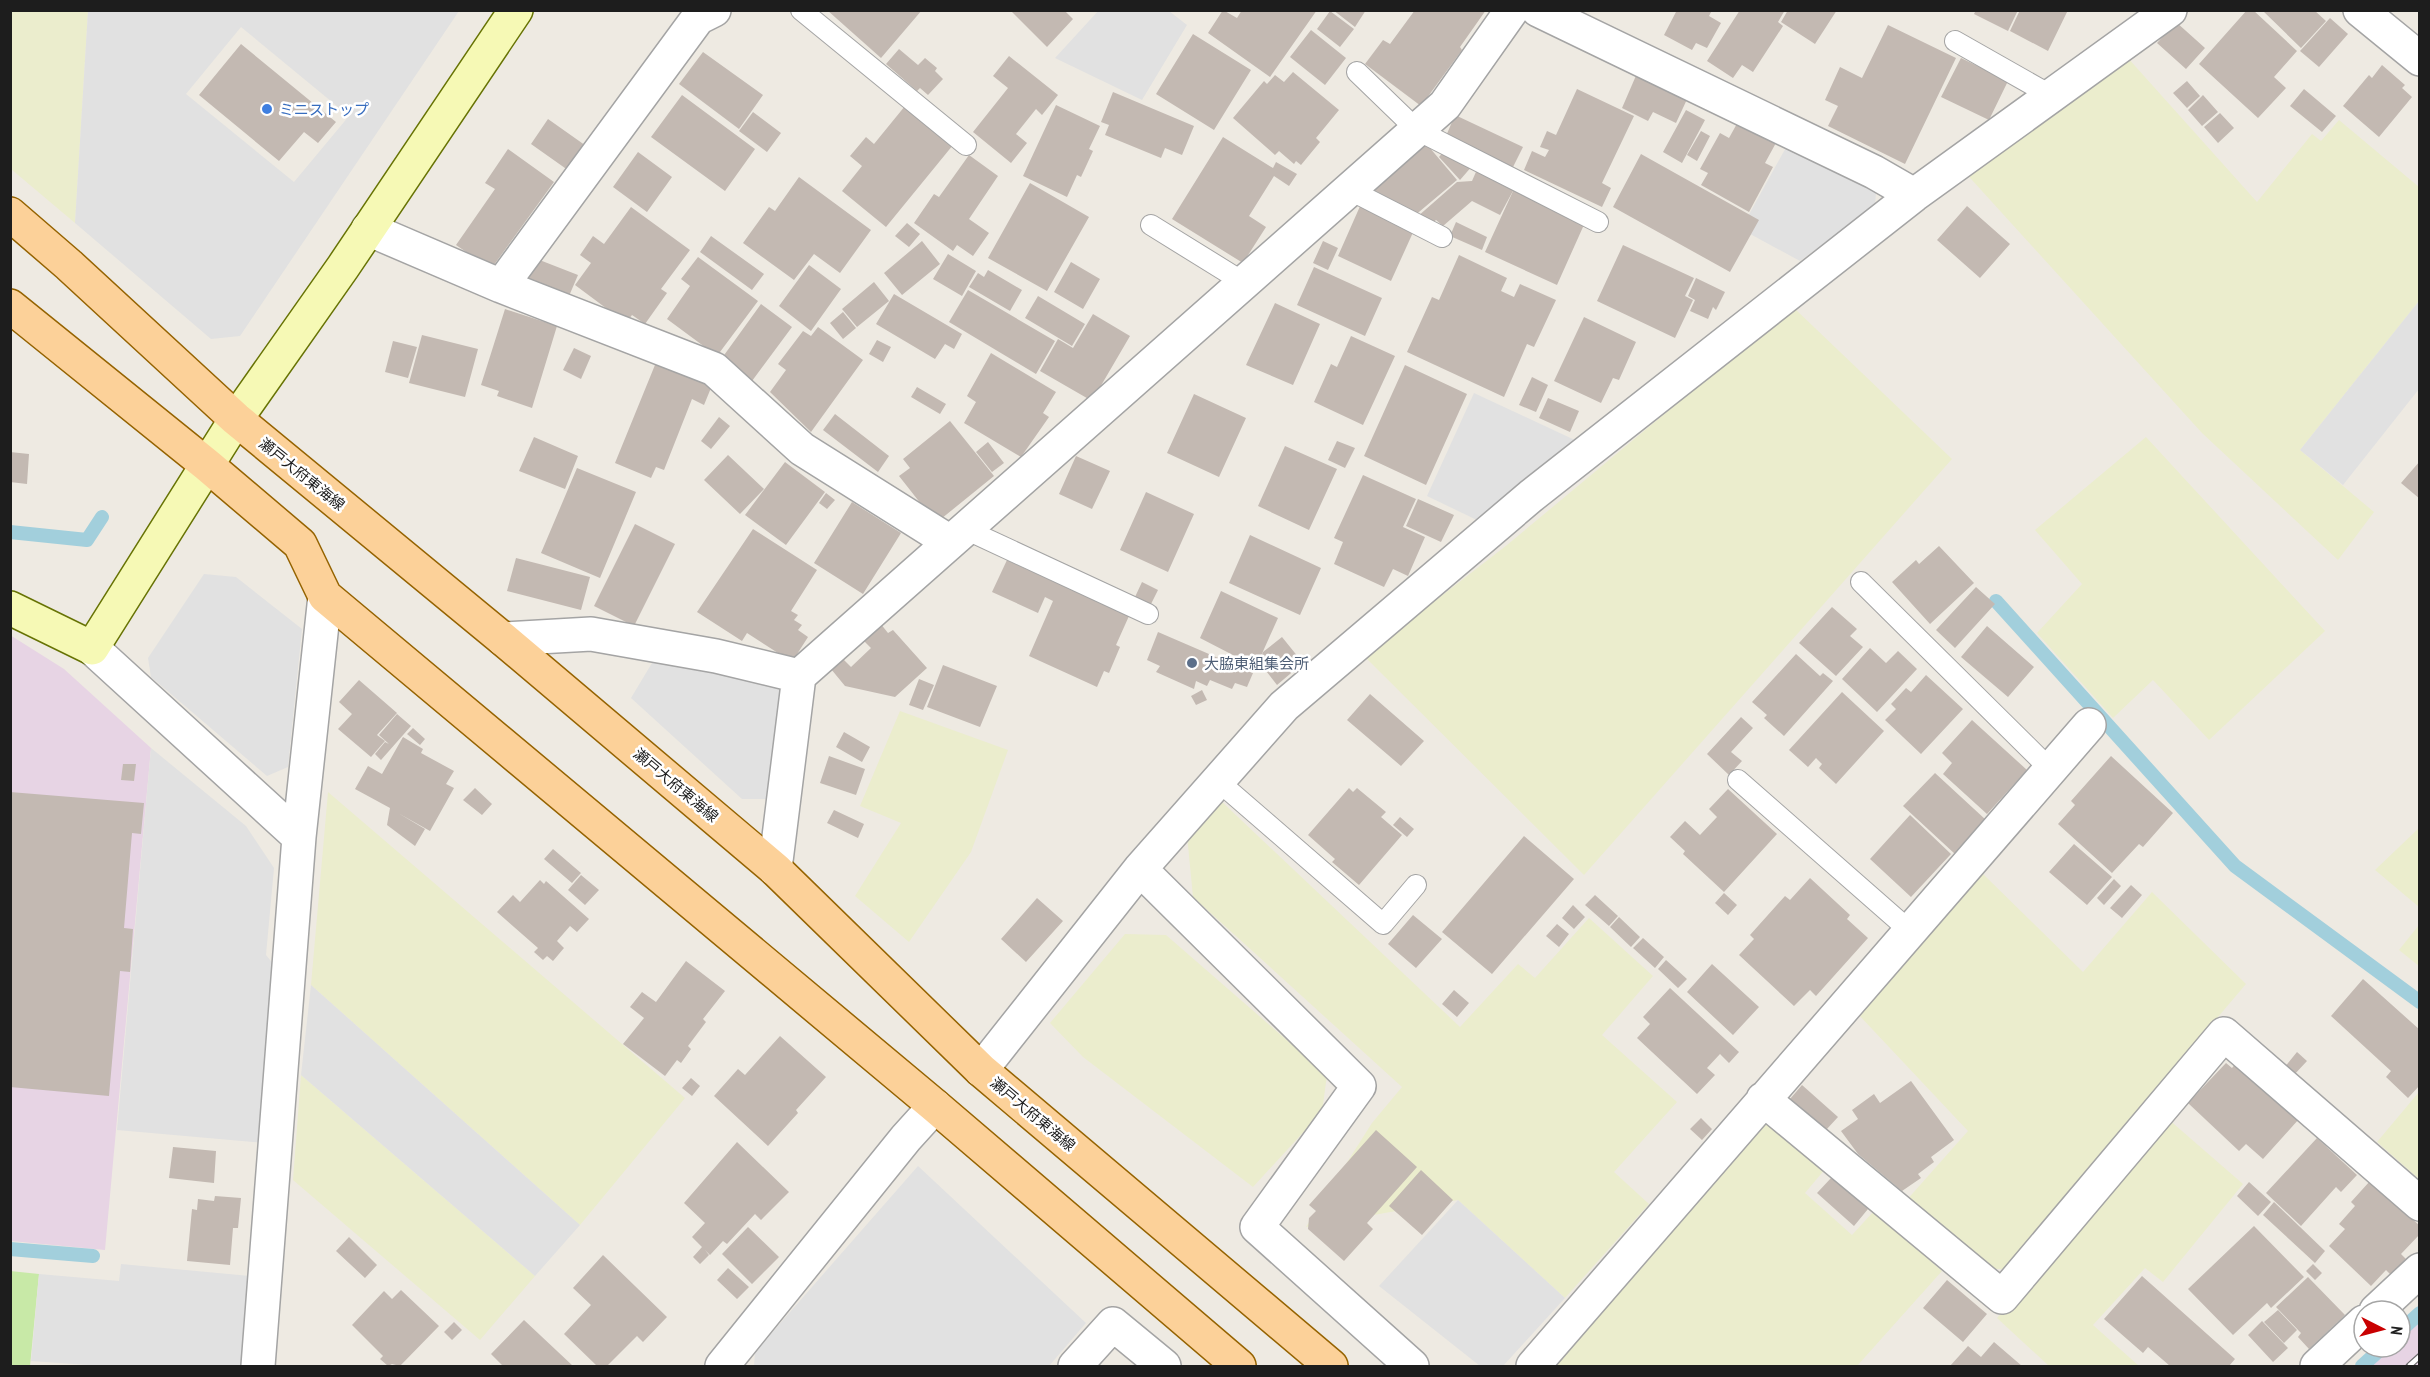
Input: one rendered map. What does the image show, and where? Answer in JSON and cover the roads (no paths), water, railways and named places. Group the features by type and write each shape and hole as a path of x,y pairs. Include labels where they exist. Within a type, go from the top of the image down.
{"main road":[{"name":"瀬戸大府東海線","path":"10,214 69,264 236,419 503,639 775,869 981,1070 1331,1366"},
{"path":"10,306 207,465 300,544 325,596 935,1106 1239,1366"}],"street":[{"path":"92,648 236,419 516,10"},
{"path":"775,869 799,675 1445,105 1512,10"},
{"path":"1538,10 1874,172 1914,195"},
{"path":"981,1070 1140,869 1284,706 1531,496 1914,195 2170,10"},
{"path":"2360,10 2420,59"},
{"path":"501,286 698,13"},
{"path":"368,229 501,286 714,369 802,449 958,535"},
{"path":"258,1366 300,837 325,596"},
{"path":"10,608 92,648 300,837"},
{"path":"503,639 591,634 716,656 799,675"},
{"path":"1533,1366 2089,725"},
{"path":"1140,869 1359,1086 1257,1227 1412,1366"},
{"path":"1763,1099 2002,1297 2224,1034 2420,1204"},
{"path":"722,1366 906,1138 935,1106"},
{"path":"2389,1299 2420,1270"},
{"path":"1075,1366 1113,1324 1164,1366"},
{"path":"2317,1366 2352,1333"}],"lane":[{"path":"801,10 966,145"},
{"path":"1955,41 2052,96"},
{"path":"1357,72 1417,130 1598,222"},
{"path":"1348,189 1442,237"},
{"path":"1151,225 1243,282"},
{"path":"958,535 1148,614"},
{"path":"1861,582 2050,769"},
{"path":"1737,780 1910,931"},
{"path":"1218,781 1383,924 1416,885"}],"waterway":[{"path":"10,532 87,540 102,517"},
{"path":"1996,601 2235,866 2420,1002"},
{"path":"10,1249 93,1256"},
{"path":"2412,1320 2420,1313"},
{"path":"2362,1366 2370,1359"}],"railway":[{"path":"2409,1366 2420,1356"}],"place":[{"name":"ミニストップ","path":"267,109"},
{"name":"大脇東組集会所","path":"1192,663"}]}
